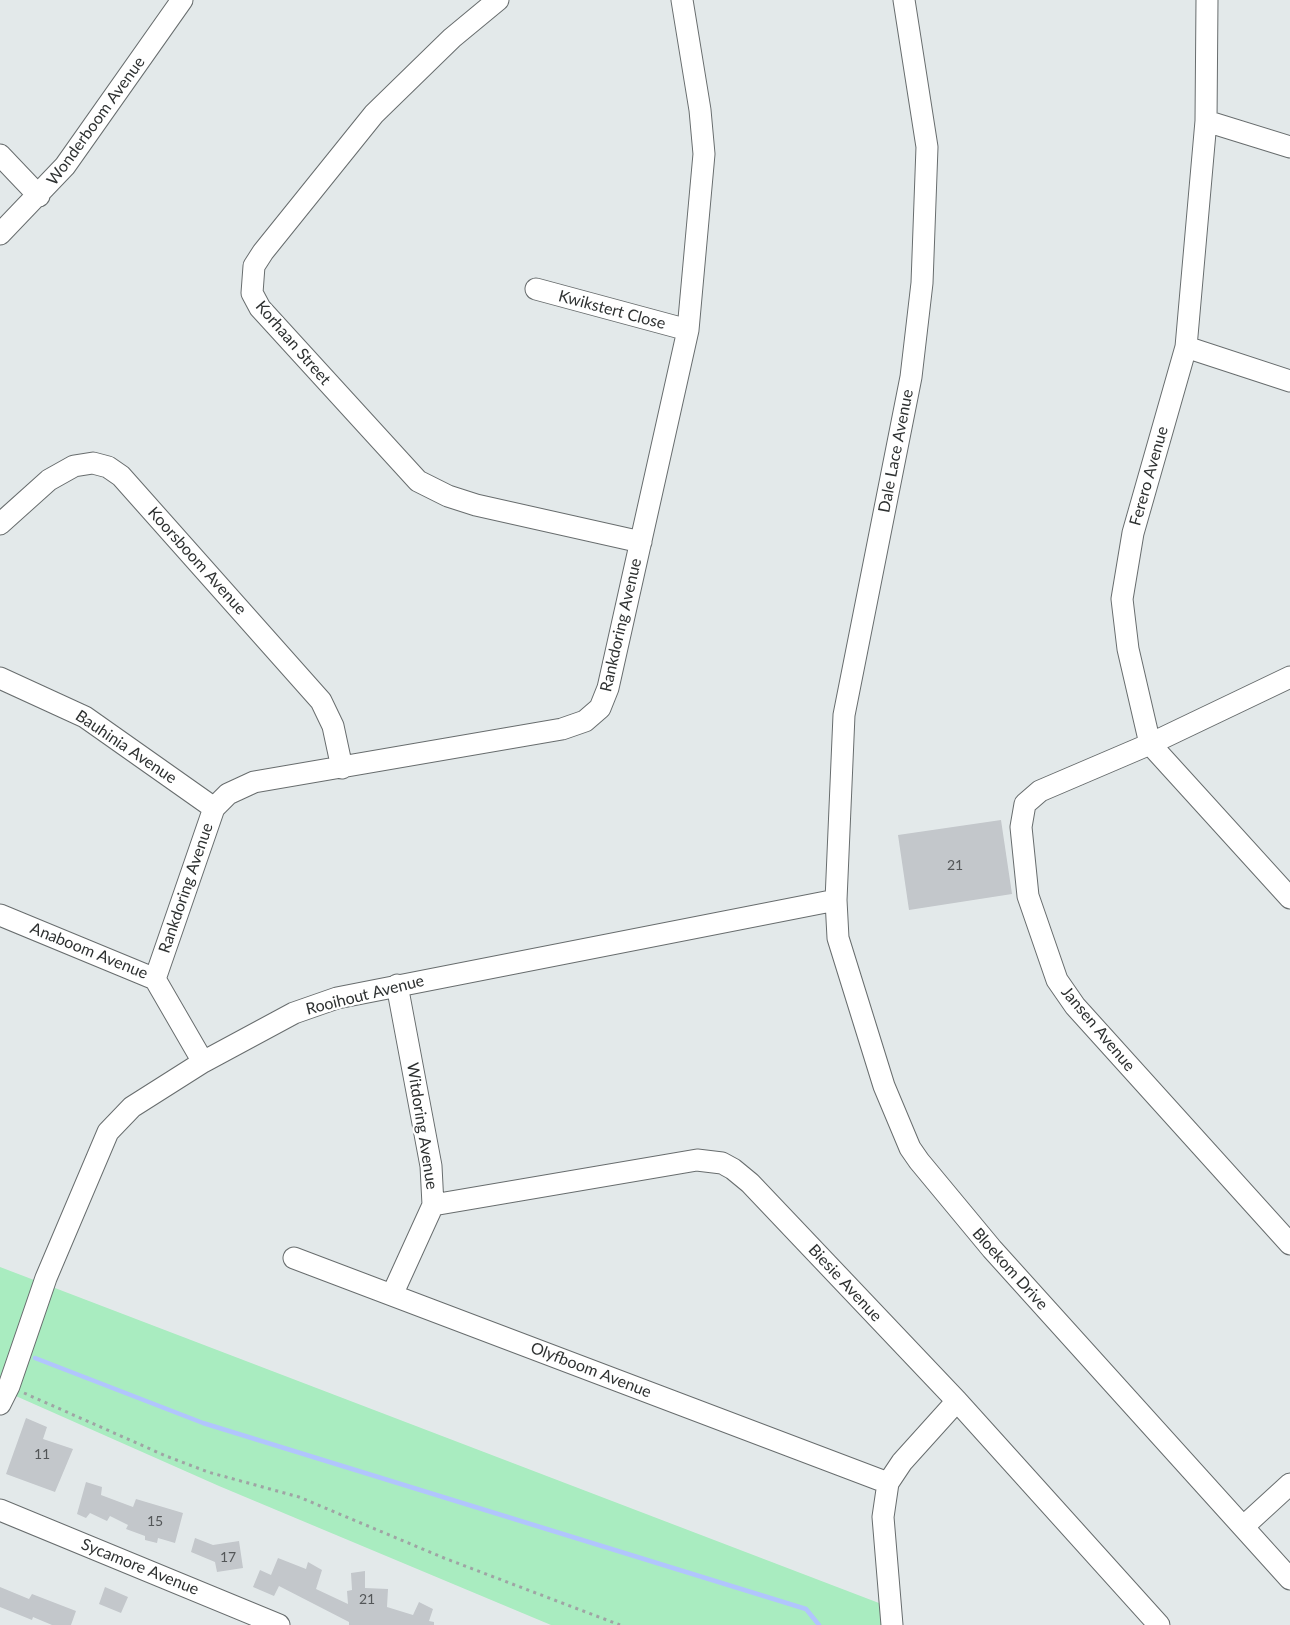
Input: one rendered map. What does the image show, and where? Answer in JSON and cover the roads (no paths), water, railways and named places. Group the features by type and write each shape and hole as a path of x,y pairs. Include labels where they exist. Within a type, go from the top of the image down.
{"street":[{"name":"Wonderboom Avenue","path":"0,234 39,196 88,135 182,0"},
{"name":"Korhaan Street","path":"498,0 452,38 374,114 263,252 254,266 252,293 268,317 418,481 448,496 476,505 641,542"},
{"name":"Rankdoring Avenue","path":"155,979 214,808 228,794 254,782 562,729 574,726 593,716 600,708 608,688 688,330 704,154 700,110 682,0"},
{"name":"Dale Lace Avenue","path":"836,900 842,750 847,693 911,377 922,282 927,147 904,0"},
{"name":"Ferero Avenue","path":"1207,0 1206,121 1186,347 1133,533 1124,574 1122,599 1128,649 1150,744 1290,898"},
{"path":"1206,121 1290,147"},
{"path":"0,155 39,196"},
{"name":"Kwikstert Close","path":"536,289 688,330"},
{"path":"1186,347 1290,381"},
{"name":"Koorsboom Avenue","path":"0,524 49,480 74,466 93,463 108,467 121,476 321,701 333,726 342,768"},
{"name":"Jansen Avenue","path":"1290,677 1150,744 1040,791 1025,804 1022,827 1023,867 1035,924 1057,980 1075,1006 1290,1244"},
{"name":"Bauhinia Avenue","path":"0,678 85,717 214,808"},
{"name":"Rooihout Avenue","path":"4,1395 46,1278 108,1132 132,1107 203,1062 294,1013 337,999 397,985 836,900"},
{"name":"Bloekom Drive","path":"836,900 838,938 849,978 884,1086 910,1148 970,1224 1290,1580"},
{"name":"Anaboom Avenue","path":"0,915 155,979 203,1062"},
{"name":"Witdoring Avenue","path":"392,1295 434,1205 431,1166 397,985"},
{"name":"Biesie Avenue","path":"434,1205 697,1160 722,1163 750,1183 957,1401 1159,1625"},
{"name":"Olyfboom Avenue","path":"294,1258 888,1483"},
{"path":"892,1625 883,1517 888,1483 902,1462 957,1401"},
{"path":"1243,1527 1290,1485"},
{"name":"Sycamore Avenue","path":"0,1510 279,1625"}],"waterway":[{"path":"35,1358 203,1423 806,1609 819,1625"}]}
